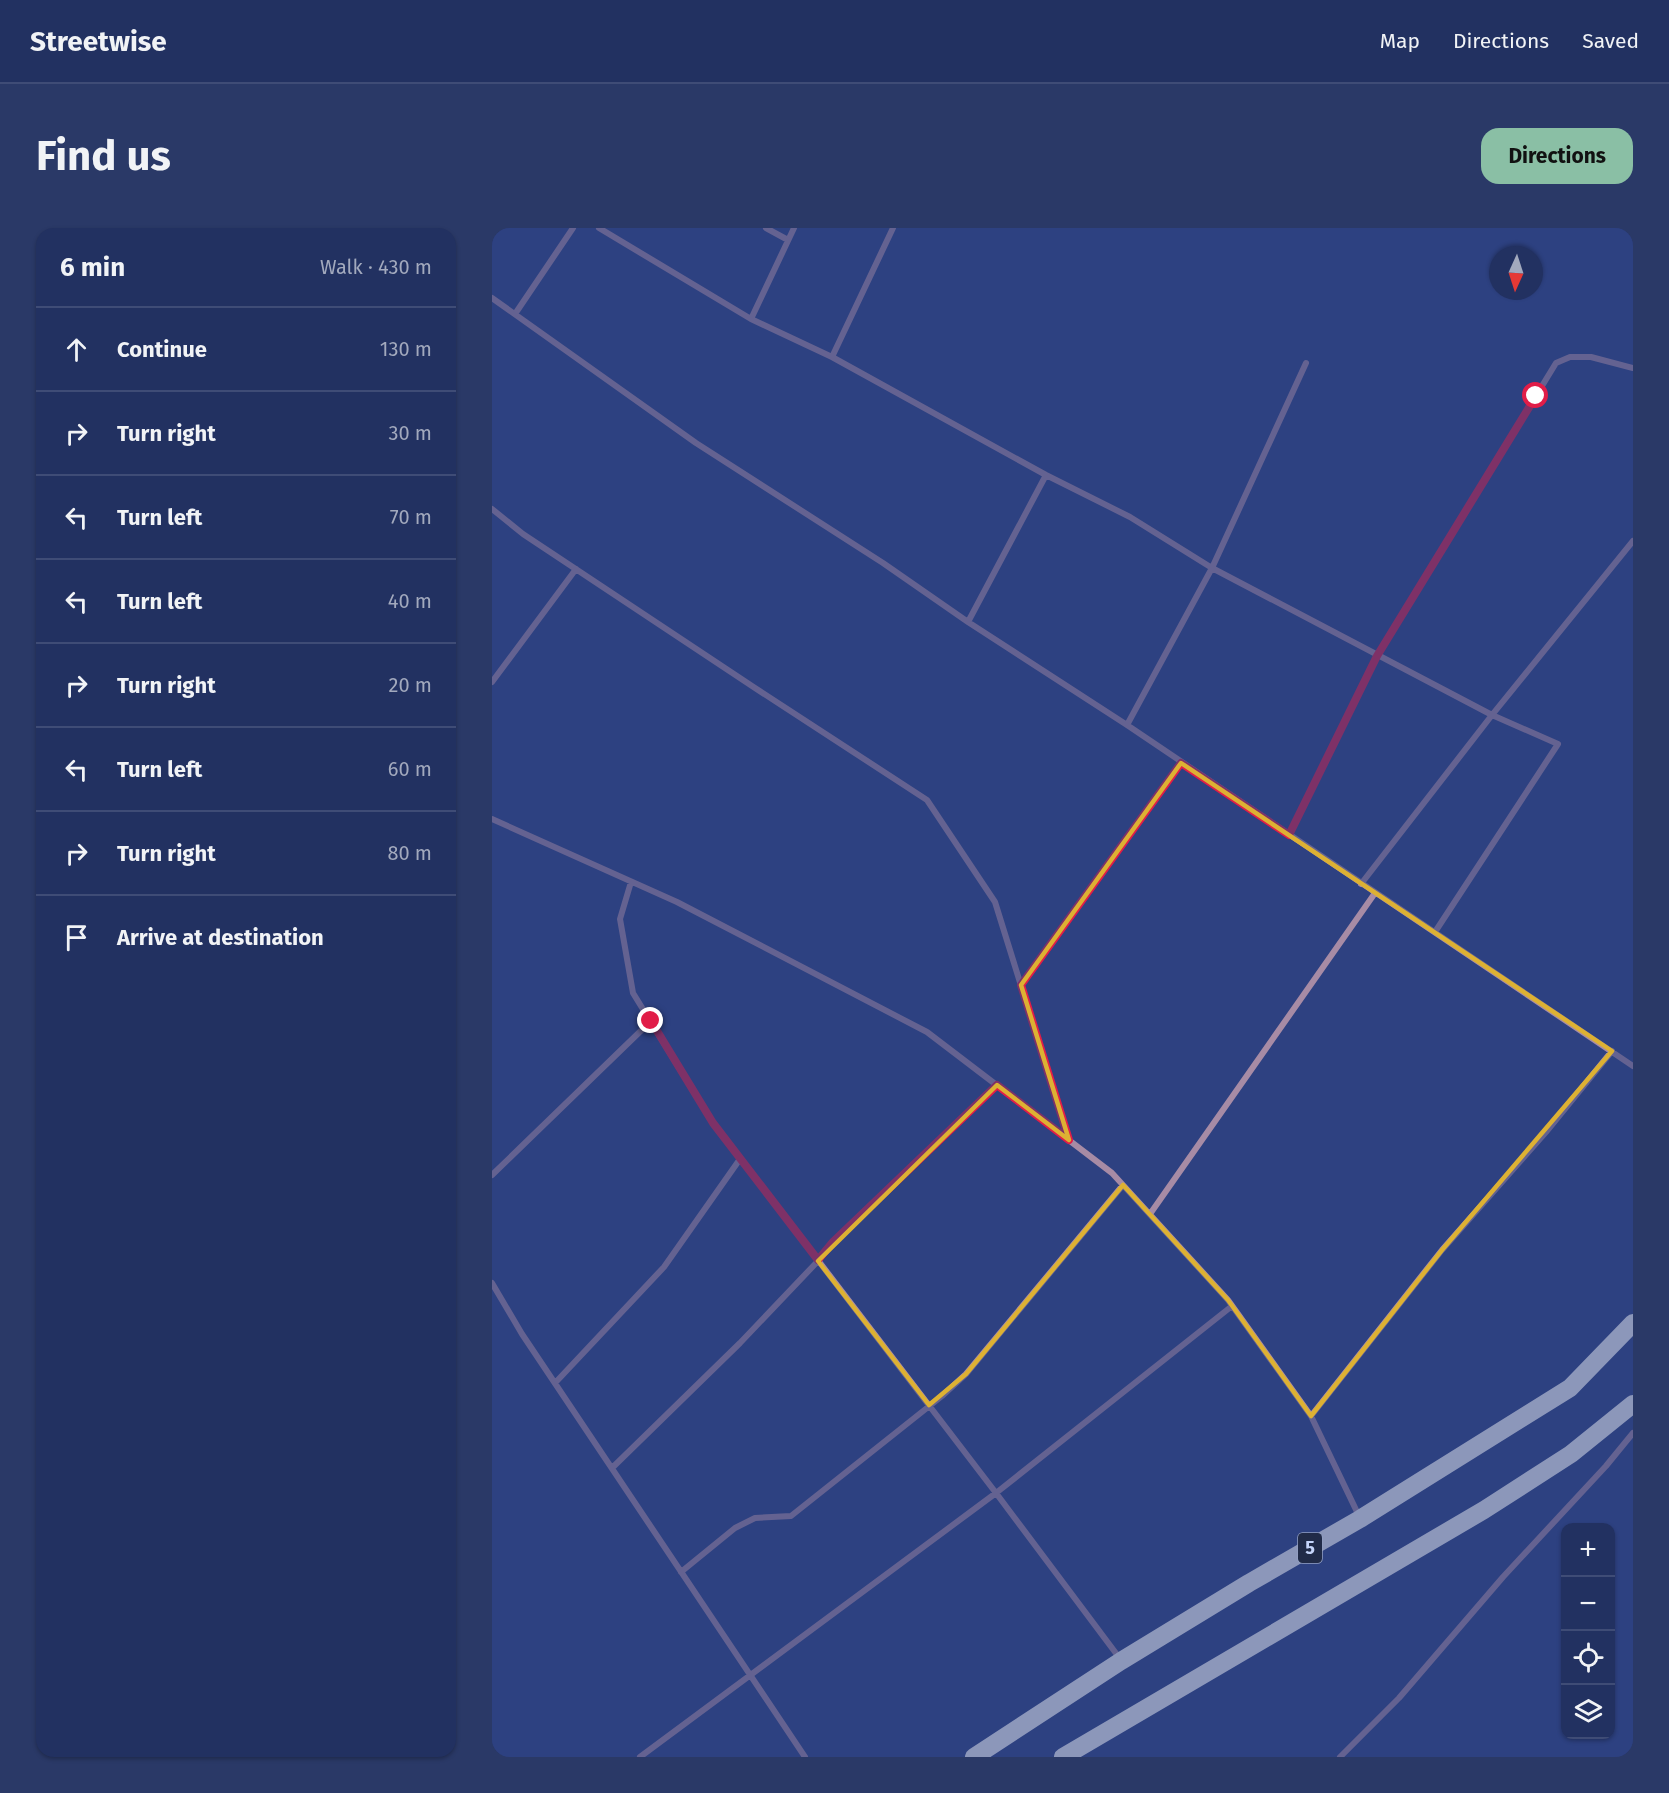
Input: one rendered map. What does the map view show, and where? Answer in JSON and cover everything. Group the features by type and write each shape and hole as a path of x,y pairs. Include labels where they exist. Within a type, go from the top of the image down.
{"highway":[{"name":"5","path":"974,1757 1121,1660 1360,1519 1570,1388 1633,1323"},
{"path":"1064,1757 1484,1510 1571,1454 1633,1404"}],"street":[{"path":"515,314 573,228"},
{"path":"600,228 751,319 832,357 1046,475 1130,517 1212,568 1492,715 1558,744 1435,932"},
{"path":"766,228 788,240"},
{"path":"751,319 794,228"},
{"path":"832,357 893,228"},
{"path":"493,300 696,443 883,562 968,622 1127,725 1633,1066"},
{"path":"1289,835 1377,656 1556,363 1570,357 1591,357 1633,368"},
{"path":"1127,725 1212,568 1306,363"},
{"path":"968,622 1046,475"},
{"path":"492,509 523,534 927,800 995,902 1069,1140"},
{"path":"1361,884 1492,715 1633,541"},
{"path":"492,682 576,569"},
{"path":"1021,985 1181,763"},
{"path":"492,819 687,908 927,1032 1112,1173 1232,1306 1311,1416 1360,1519"},
{"path":"631,882 620,919 633,993 713,1123 1121,1660"},
{"path":"1150,1214 1375,893"},
{"path":"492,1175 651,1021"},
{"path":"1311,1416 1442,1250 1546,1132 1612,1052"},
{"path":"612,1468 740,1343 832,1243 997,1085"},
{"path":"555,1383 664,1267 740,1159"},
{"path":"681,1572 735,1528 754,1518 791,1516 966,1374 1124,1185"},
{"path":"492,1283 522,1334 805,1757"},
{"path":"640,1757 996,1493 1232,1306"},
{"path":"1340,1757 1399,1698 1503,1577 1606,1466 1633,1433"}],"highlighted area":[{"path":"1181,763 1612,1051 1442,1250 1311,1416 1228,1300 1123,1185 966,1374 929,1405 818,1261 997,1085 1069,1140 1021,985"}],"route":[{"path":"651,1021 713,1123 818,1260 832,1243 997,1085 1069,1140 1021,985 1181,763 1289,835 1377,656 1536,396"}]}
